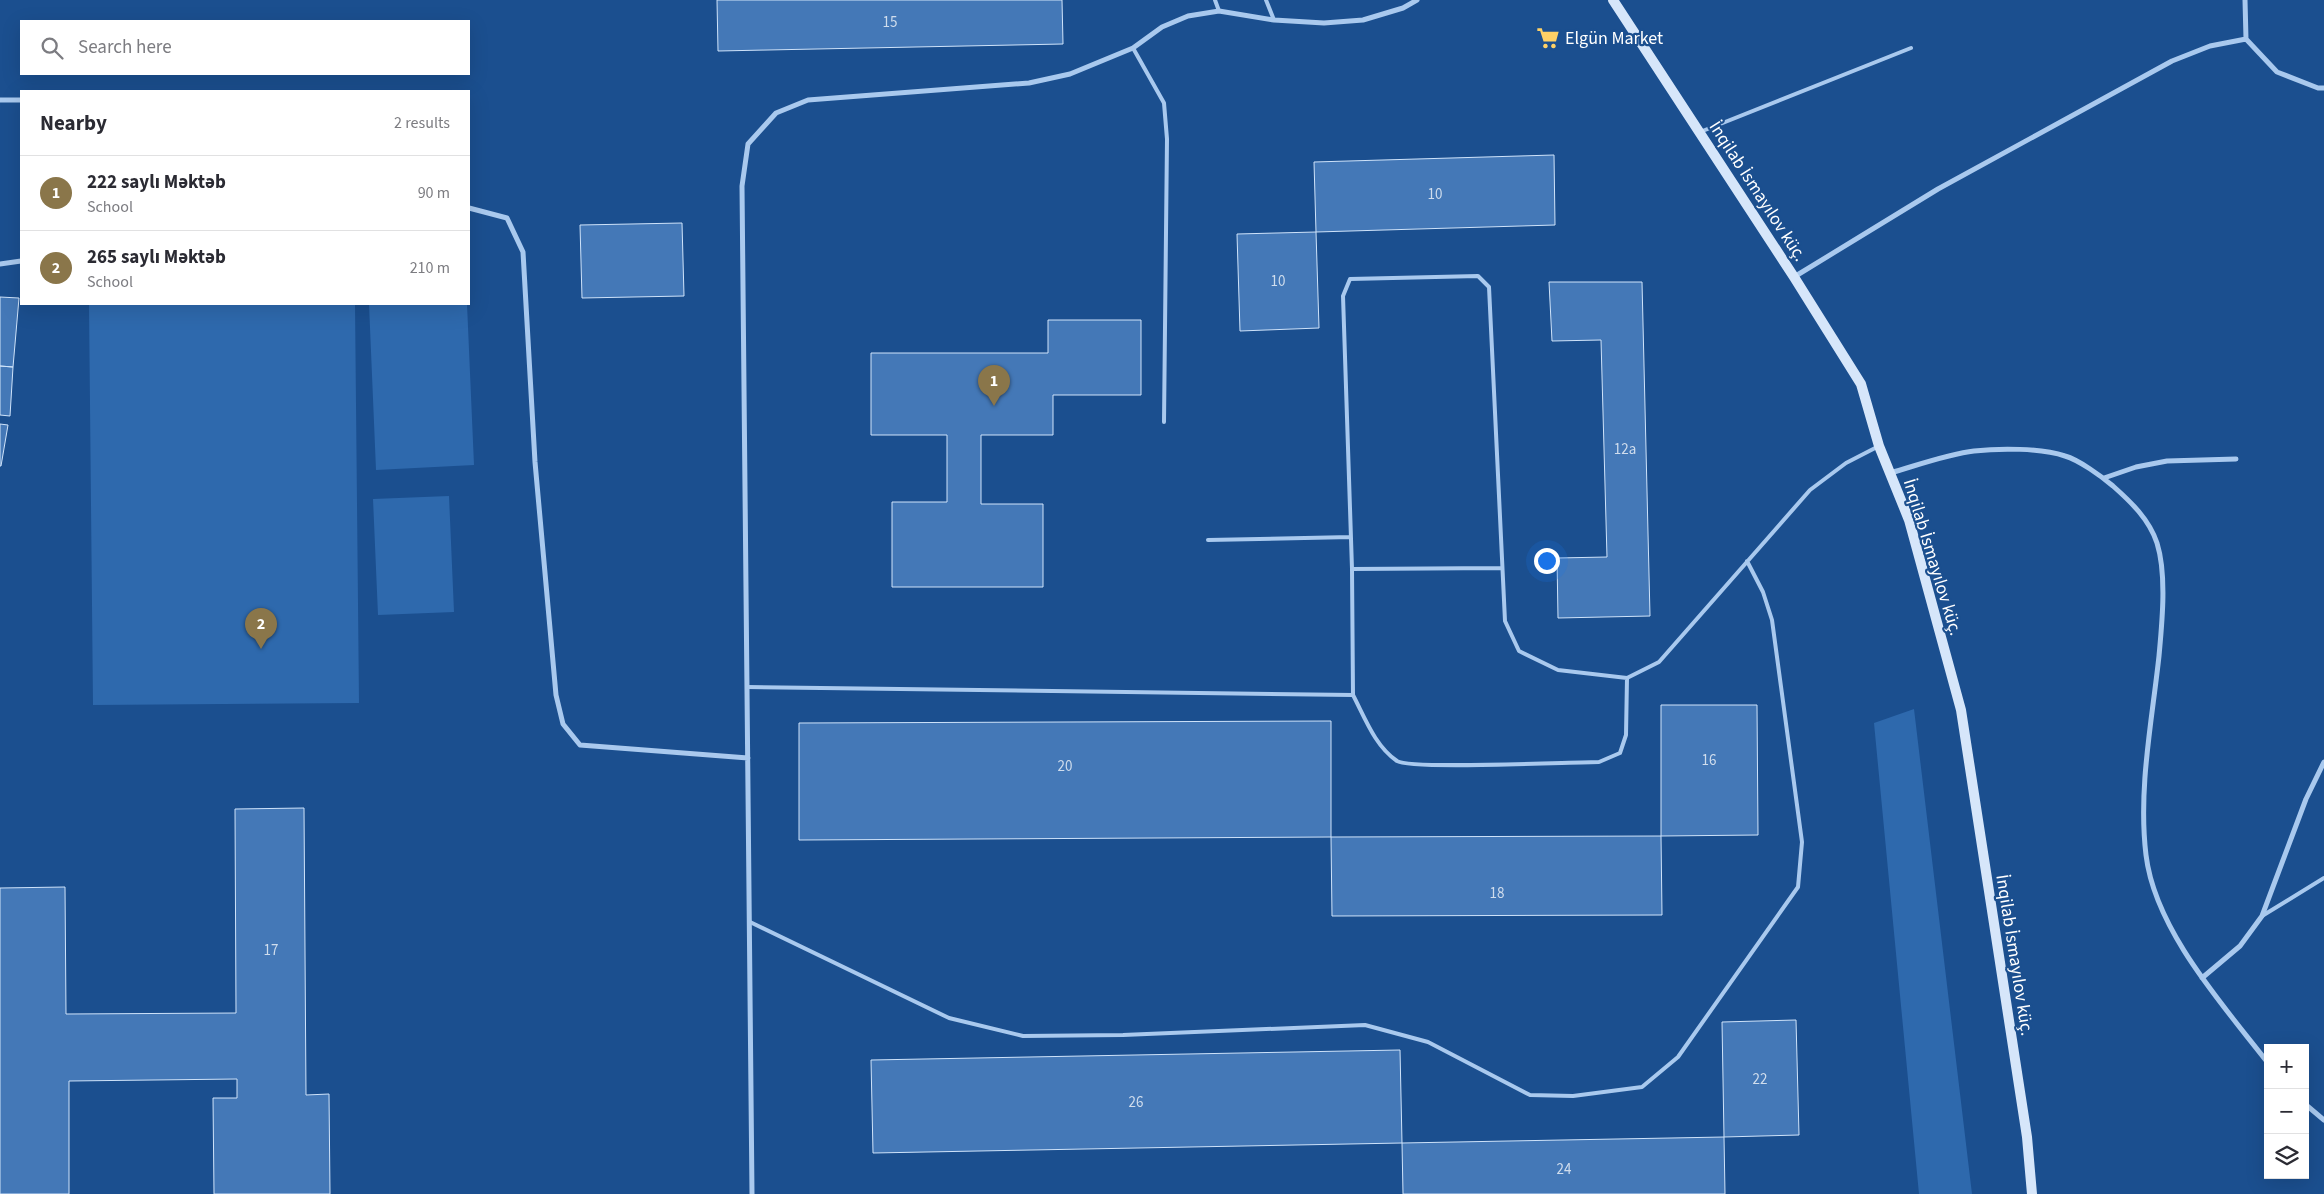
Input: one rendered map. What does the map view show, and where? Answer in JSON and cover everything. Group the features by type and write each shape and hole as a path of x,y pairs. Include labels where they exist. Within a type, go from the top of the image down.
{"main road":[{"name":"İnqilab İsmayılov küç.","path":"1613,0 1794,277 1861,384 1879,446 1908,520 1961,710 2027,1137 2032,1194"}],"street":[{"path":"752,1194 742,186 748,144 776,113 808,100 1029,83 1070,74 1133,48 1162,27 1188,16 1219,11 1274,20 1324,23 1363,20 1403,8 1417,0"},
{"path":"2245,0 2246,39 2277,72 2318,88 2324,88"},
{"path":"1794,277 1938,189 2172,61 2210,46 2246,39"},
{"path":"0,100 20,100"},
{"path":"470,208 507,218 523,252 535,462 556,695 563,724 580,745 748,758"},
{"path":"0,264 20,261"},
{"path":"1890,473 1973,451 2036,450 2066,456 2104,478 2138,508 2157,543 2164,590 2143,803 2146,857 2158,900 2179,943 2202,978 2264,1058"},
{"path":"2104,478 2136,467 2167,461 2236,458"},
{"path":"2202,978 2240,946 2262,916 2306,799 2324,762"},
{"path":"2309,1107 2324,1120"}],"lane":[{"path":"1215,0 1219,11"},
{"path":"1266,0 1274,20"},
{"path":"1133,48 1164,103 1167,139 1164,422"},
{"path":"1700,132 1911,48"},
{"path":"1627,678 1626,735 1620,754 1599,762 1427,765 1398,763 1380,747 1353,695 1352,569 1343,296 1350,279 1478,276 1489,287 1504,621 1519,651 1558,670 1627,678 1659,662 1810,490 1846,463 1879,446"},
{"path":"1208,540 1351,537"},
{"path":"750,922 949,1018 1023,1036 1123,1035 1365,1025 1428,1042 1530,1095 1573,1096 1642,1087 1678,1057 1798,887 1802,842 1772,620 1763,592 1747,561"},
{"path":"1352,569 1501,568"},
{"path":"747,687 1353,695"},
{"path":"2262,916 2324,878"}],"shaded area":[{"path":"89,305 355,305 359,703 93,705"},
{"path":"369,305 467,305 474,465 376,470"},
{"path":"449,496 454,612 378,615 373,499"},
{"path":"1914,709 1972,1194 1919,1194 1874,723"}],"building":[{"path":"717,0 1062,0 1063,44 718,51"},
{"path":"1554,155 1555,225 1316,232 1314,162"},
{"path":"682,223 684,296 582,298 580,225"},
{"path":"1316,232 1319,328 1240,331 1237,234"},
{"path":"1549,282 1642,282 1650,616 1558,618 1557,558 1607,557 1601,340 1552,341"},
{"path":"0,297 19,298 13,367 0,366"},
{"path":"1048,320 1141,320 1141,395 1053,395 1053,435 981,435 981,504 1043,504 1043,587 892,587 892,502 947,502 947,435 871,435 871,353 1048,353"},
{"path":"0,366 13,367 10,416 0,415"},
{"path":"0,424 8,425 1,466 0,466"},
{"path":"1661,705 1757,705 1758,835 1661,836"},
{"path":"1331,721 1331,837 799,840 799,723"},
{"path":"304,808 306,1095 329,1094 330,1194 214,1194 213,1098 237,1098 237,1079 69,1081 69,1194 0,1194 0,888 65,887 66,1014 236,1013 235,809"},
{"path":"1661,836 1662,915 1332,916 1331,837"},
{"path":"1796,1020 1799,1135 1724,1137 1722,1022"},
{"path":"1400,1050 1402,1143 873,1153 871,1060"},
{"path":"1724,1137 1725,1194 1403,1194 1402,1143"}],"place":[{"name":"Elgün Market","path":"1548,38"},
{"name":"222 saylı Məktəb","path":"994,406"},
{"name":"265 saylı Məktəb","path":"261,649"}]}
